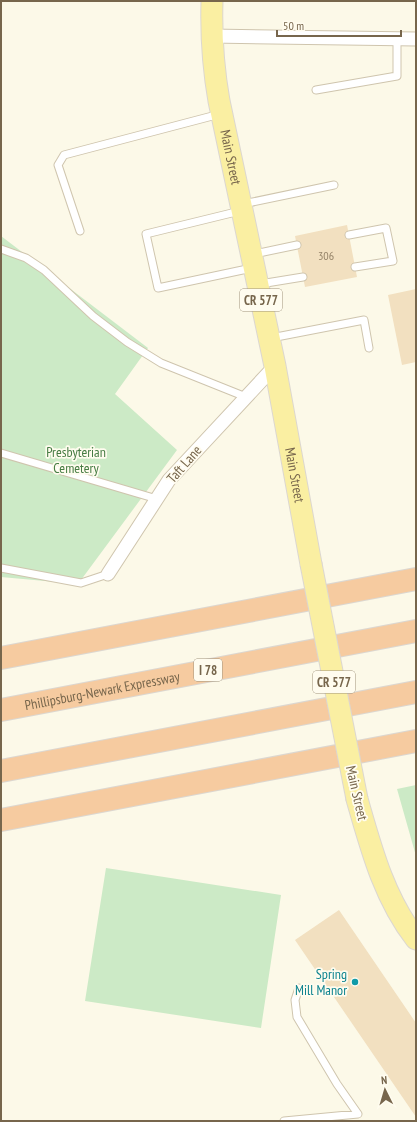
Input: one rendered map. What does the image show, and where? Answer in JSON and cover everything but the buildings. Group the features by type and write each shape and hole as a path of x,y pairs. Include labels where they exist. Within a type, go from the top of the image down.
{"highway":[{"path":"1,658 416,579"},
{"name":"Phillipsburg-Newark Expressway","path":"1,710 416,631"},
{"path":"1,771 416,692"},
{"path":"1,820 416,741"}],"main road":[{"name":"Main Street","path":"212,1 211,36 213,67 275,366 311,564 357,800 384,884 404,923 416,939"}],"street":[{"path":"211,36 416,39"},
{"name":"Taft Lane","path":"108,574 169,480 275,366"}],"lane":[{"path":"316,90 397,76 397,39"},
{"path":"80,231 58,165 64,155 222,114"},
{"path":"297,245 255,269 158,288 146,234 242,207 334,185"},
{"path":"349,235 386,228 392,261 355,267"},
{"path":"1,249 26,258 44,270 94,316 127,342 156,359 246,397"},
{"path":"255,269 303,276"},
{"path":"269,338 364,320 369,348"},
{"path":"1,452 156,499"},
{"path":"1,568 81,583 108,574"},
{"path":"284,1121 358,1114 337,1084 296,1017 295,1000 299,988"}],"green space":[{"name":"Presbyterian Cemetery","path":"1,236 148,348 115,394 177,450 78,584 1,577"},
{"path":"416,785 416,856 397,789"},
{"path":"106,868 281,895 261,1028 85,1001"}],"place":[{"name":"Spring Mill Manor","path":"355,982"}]}
